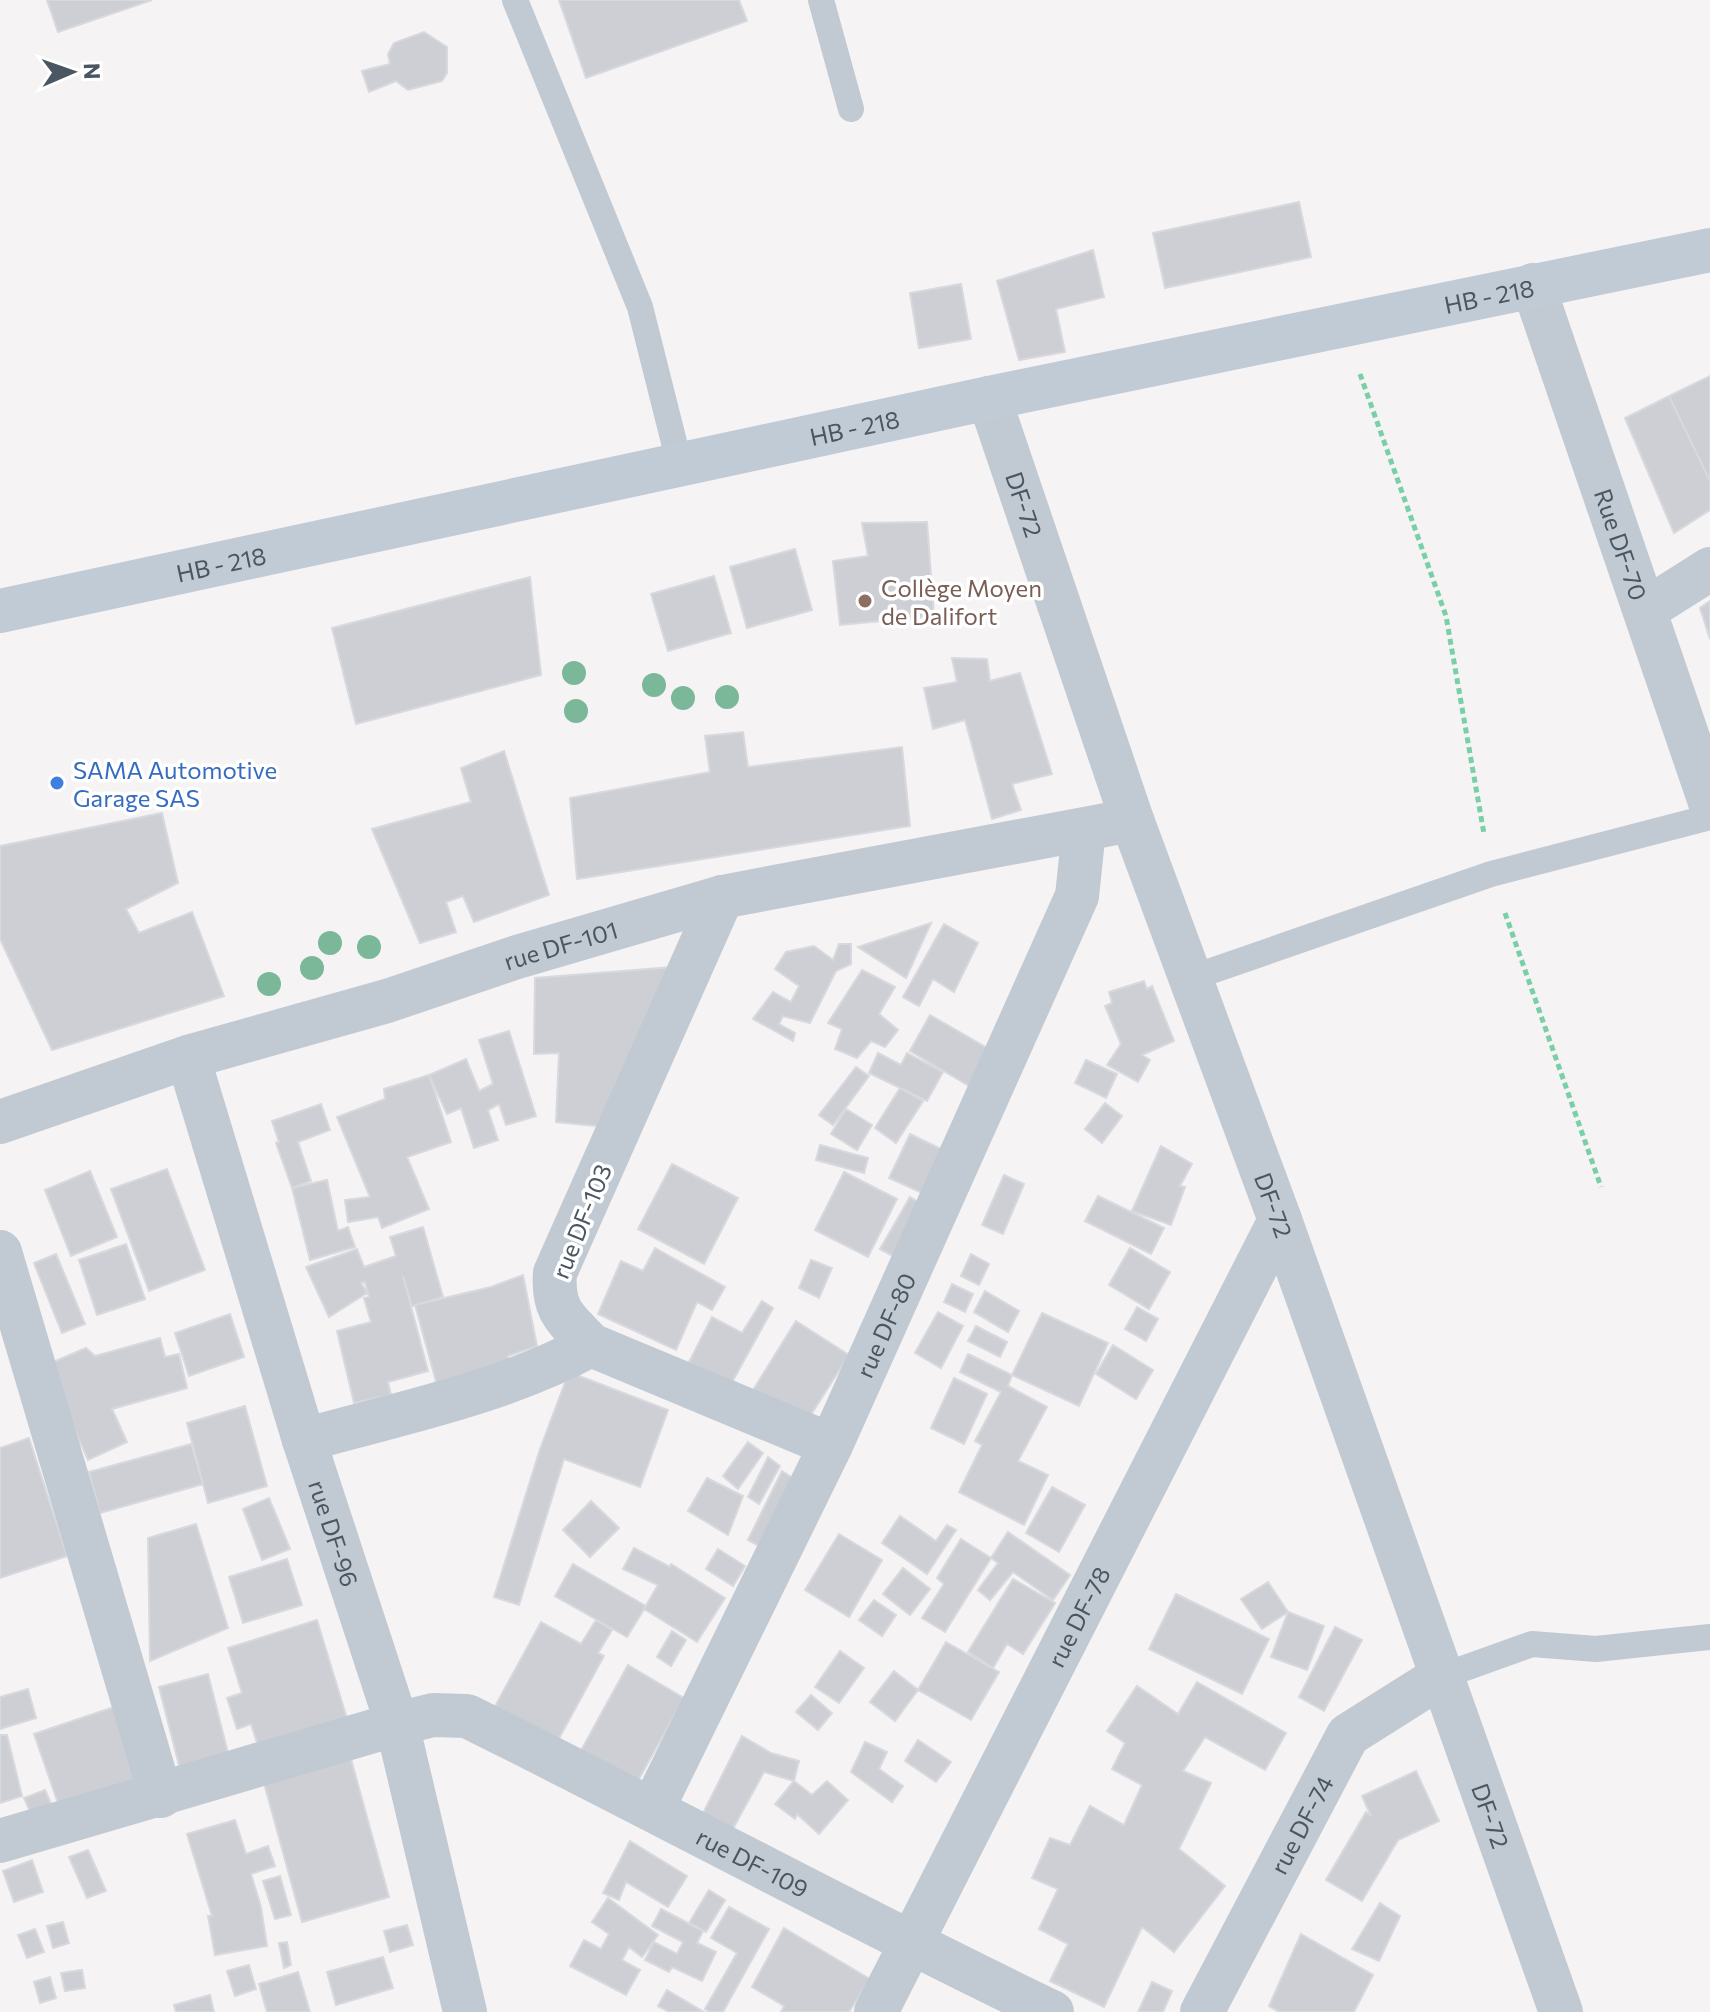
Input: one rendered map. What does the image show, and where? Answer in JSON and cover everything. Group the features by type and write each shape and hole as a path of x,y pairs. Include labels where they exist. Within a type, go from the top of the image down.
{"main road":[{"name":"HB - 218","path":"0,611 989,398 1710,250"}],"street":[{"name":"Rue DF-70","path":"1533,285 1710,802"},
{"name":"DF-72","path":"989,398 1132,820 1280,1220 1561,2012"},
{"path":"1645,610 1710,569"},
{"name":"rue DF-101","path":"0,1122 188,1057 387,1001 514,958 722,897 1132,820"},
{"name":"rue DF-80","path":"653,1808 831,1445 1077,896 1084,830"},
{"name":"rue DF-103","path":"722,897 555,1273 553,1296 562,1316 591,1345 831,1445"},
{"name":"rue DF-96","path":"188,1057 304,1440 397,1724 465,2012"},
{"name":"rue DF-78","path":"876,2012 1280,1220"},
{"path":"0,1252 161,1796"},
{"path":"304,1440 499,1386 545,1370 591,1345"},
{"name":"rue DF-74","path":"1202,2012 1348,1735 1440,1677"},
{"name":"rue DF-109","path":"397,1724 453,1714 467,1716 653,1808 912,1946 1052,2012"},
{"path":"0,1841 397,1724"}],"lane":[{"path":"515,0 640,307 680,466"},
{"path":"821,0 851,109"},
{"path":"1191,978 1491,874 1710,817"},
{"path":"1440,1677 1532,1644 1596,1649 1710,1637"}],"path":[{"path":"1342,324 1446,616 1491,874 1601,1187"}],"building":[{"path":"47,0 152,0 58,32"},
{"path":"559,0 739,0 747,21 586,78"},
{"path":"424,32 447,47 447,73 442,81 408,90 396,81 369,92 362,71 390,64 388,54 394,43"},
{"path":"1299,202 1311,257 1165,288 1153,233"},
{"path":"1093,250 1104,297 1056,309 1065,352 1019,360 997,281"},
{"path":"961,284 971,339 919,348 910,293"},
{"path":"1710,376 1710,481 1669,396"},
{"path":"1669,396 1710,481 1710,510 1674,533 1625,418"},
{"path":"927,522 934,616 840,625 833,561 868,556 862,523"},
{"path":"795,549 812,610 747,628 730,567"},
{"path":"714,576 731,633 668,651 651,594"},
{"path":"530,577 541,675 356,724 332,628"},
{"path":"1710,601 1710,639 1700,608"},
{"path":"952,658 987,659 990,681 1020,673 1052,774 1012,784 1021,810 992,819 965,720 933,729 924,688 957,682"},
{"path":"743,732 748,767 902,747 910,826 577,879 570,798 710,772 705,736"},
{"path":"504,751 549,895 474,922 463,896 446,902 456,932 420,943 372,829 471,802 461,768"},
{"path":"162,813 178,883 126,909 139,933 192,912 224,996 52,1050 0,939 0,846"},
{"path":"931,923 906,978 858,947"},
{"path":"944,924 978,943 954,992 933,979 919,1006 903,997"},
{"path":"839,944 851,944 851,964 836,971 810,1023 783,1016 779,1024 795,1033 793,1041 753,1019 773,992 791,1002 799,986 775,969 786,952 814,946 833,960"},
{"path":"674,967 606,1127 556,1122 559,1053 534,1054 535,978"},
{"path":"862,970 895,987 879,1014 898,1030 885,1047 871,1041 857,1058 835,1049 842,1029 828,1023"},
{"path":"1144,981 1147,989 1152,986 1174,1041 1142,1055 1150,1060 1138,1082 1107,1065 1121,1044 1105,1006 1112,1003 1109,992"},
{"path":"930,1015 996,1053 974,1089 910,1051"},
{"path":"509,1031 536,1116 506,1125 499,1104 488,1110 498,1140 474,1148 461,1108 447,1114 429,1075 466,1059 479,1091 493,1084 479,1040"},
{"path":"878,1053 901,1065 907,1053 943,1072 927,1101 869,1073"},
{"path":"1086,1060 1117,1074 1106,1098 1075,1083"},
{"path":"856,1067 869,1076 833,1125 819,1115"},
{"path":"429,1075 451,1142 407,1157 429,1209 382,1228 378,1217 348,1222 345,1200 370,1197 337,1117 385,1099 384,1089"},
{"path":"900,1088 923,1101 896,1143 875,1128"},
{"path":"1105,1103 1122,1116 1102,1143 1085,1129"},
{"path":"321,1104 330,1130 298,1142 311,1181 292,1188 276,1143 279,1142 272,1121"},
{"path":"846,1109 872,1125 857,1150 831,1134"},
{"path":"910,1134 943,1150 922,1193 889,1178"},
{"path":"820,1145 868,1158 864,1173 816,1160"},
{"path":"1161,1146 1192,1164 1180,1186 1185,1187 1171,1225 1132,1211"},
{"path":"672,1164 738,1198 704,1264 638,1229"},
{"path":"167,1169 205,1270 149,1291 111,1189"},
{"path":"90,1171 117,1237 71,1256 45,1190"},
{"path":"844,1172 897,1199 868,1257 815,1230"},
{"path":"1004,1175 1024,1184 1003,1234 982,1225"},
{"path":"327,1180 338,1231 348,1227 355,1247 310,1260 292,1188"},
{"path":"1098,1196 1164,1228 1151,1254 1085,1221"},
{"path":"910,1197 930,1209 900,1260 880,1249"},
{"path":"423,1227 443,1297 412,1306 403,1276 428,1371 388,1382 391,1395 354,1403 337,1331 371,1322 364,1298 369,1297 365,1282 361,1283 367,1293 329,1317 306,1267 357,1249 364,1267 396,1256 390,1237"},
{"path":"126,1244 145,1299 97,1315 79,1260"},
{"path":"655,1248 725,1287 712,1310 697,1302 676,1350 598,1314 621,1261 643,1271"},
{"path":"1130,1248 1170,1272 1149,1309 1109,1285"},
{"path":"56,1254 85,1324 62,1333 34,1263"},
{"path":"971,1254 989,1264 979,1285 961,1276"},
{"path":"811,1260 832,1268 819,1298 799,1288"},
{"path":"523,1275 537,1346 508,1356 511,1368 437,1385 415,1305 491,1287"},
{"path":"952,1284 973,1294 965,1312 944,1302"},
{"path":"985,1291 1019,1311 1008,1332 974,1312"},
{"path":"762,1301 773,1308 730,1386 688,1364 712,1317 742,1333"},
{"path":"1137,1307 1158,1319 1146,1341 1125,1329"},
{"path":"938,1312 963,1326 941,1368 915,1353"},
{"path":"1042,1313 1108,1343 1079,1406 1012,1375"},
{"path":"230,1314 244,1357 189,1376 175,1333"},
{"path":"796,1321 849,1355 805,1424 753,1390"},
{"path":"976,1326 1007,1342 1000,1357 968,1341"},
{"path":"160,1338 165,1357 179,1354 187,1388 112,1409 127,1442 88,1460 46,1365 86,1348 95,1356"},
{"path":"1113,1345 1153,1370 1136,1399 1096,1374"},
{"path":"968,1354 1012,1375 1008,1386 1047,1407 1018,1461 1048,1475 1024,1525 959,1492 982,1445 975,1441 1001,1392 960,1372"},
{"path":"569,1372 668,1410 640,1487 564,1459 519,1605 494,1597 540,1449"},
{"path":"954,1378 987,1394 964,1444 931,1428"},
{"path":"245,1406 267,1486 208,1503 187,1423"},
{"path":"29,1438 67,1556 0,1578 0,1448"},
{"path":"748,1442 763,1453 738,1489 723,1476"},
{"path":"191,1444 203,1484 100,1513 89,1472"},
{"path":"768,1457 780,1466 759,1504 748,1497"},
{"path":"782,1471 796,1480 759,1546 748,1540"},
{"path":"707,1478 743,1496 728,1535 688,1511"},
{"path":"1052,1487 1085,1505 1059,1552 1026,1533"},
{"path":"269,1498 290,1549 262,1560 243,1509"},
{"path":"591,1501 619,1528 590,1557 563,1530"},
{"path":"900,1516 936,1541 947,1525 956,1530 927,1574 882,1543"},
{"path":"196,1524 228,1628 150,1661 148,1538"},
{"path":"1008,1532 1070,1575 1053,1600 1013,1572 990,1600 978,1590 998,1563 991,1558"},
{"path":"839,1534 882,1560 849,1617 805,1590"},
{"path":"961,1539 991,1558 945,1632 922,1618 944,1584 937,1578"},
{"path":"634,1548 670,1567 671,1564 725,1598 697,1642 644,1609 658,1585 623,1569"},
{"path":"718,1549 745,1566 733,1586 706,1569"},
{"path":"287,1559 302,1605 243,1623 229,1577"},
{"path":"573,1564 646,1606 627,1637 555,1596"},
{"path":"903,1568 930,1589 910,1615 883,1594"},
{"path":"1013,1579 1055,1603 1023,1654 1007,1644 993,1668 968,1652"},
{"path":"1268,1582 1288,1612 1262,1629 1241,1599"},
{"path":"1176,1594 1269,1639 1242,1694 1149,1649"},
{"path":"874,1600 896,1615 882,1636 859,1620"},
{"path":"1288,1612 1324,1626 1307,1670 1271,1657"},
{"path":"317,1620 349,1725 260,1752 251,1724 237,1729 227,1698 242,1693 228,1648"},
{"path":"596,1620 612,1630 598,1653 604,1656 556,1744 493,1710 541,1622 581,1644"},
{"path":"1335,1627 1362,1640 1324,1711 1299,1697"},
{"path":"672,1631 686,1640 671,1666 657,1657"},
{"path":"946,1642 999,1672 971,1720 918,1690"},
{"path":"840,1651 864,1668 839,1703 815,1687"},
{"path":"628,1665 684,1698 635,1786 579,1754"},
{"path":"894,1671 918,1690 895,1721 870,1702"},
{"path":"208,1674 229,1757 180,1769 159,1687"},
{"path":"1197,1682 1286,1733 1265,1770 1205,1737 1183,1771 1211,1783 1179,1849 1225,1886 1174,1952 1142,1927 1104,2007 1050,1981 1068,1944 1039,1929 1058,1889 1032,1878 1050,1838 1070,1845 1090,1806 1124,1825 1142,1785 1112,1769 1125,1743 1107,1731 1137,1686 1178,1714"},
{"path":"28,1689 36,1718 0,1729 0,1697"},
{"path":"811,1695 832,1713 818,1730 796,1712"},
{"path":"117,1706 143,1781 60,1809 34,1734"},
{"path":"0,1735 7,1735 22,1796 0,1803"},
{"path":"742,1736 771,1753 799,1761 794,1781 764,1772 729,1836 699,1821"},
{"path":"918,1740 951,1762 936,1782 905,1761"},
{"path":"865,1742 887,1752 879,1769 903,1786 892,1802 851,1772"},
{"path":"351,1759 389,1897 302,1922 264,1783"},
{"path":"1416,1771 1439,1821 1398,1840 1362,1901 1326,1880 1366,1812 1371,1816 1362,1796"},
{"path":"794,1781 812,1795 827,1781 848,1800 819,1834 797,1814 795,1819 775,1804"},
{"path":"45,1790 56,1815 35,1823 24,1798"},
{"path":"235,1820 246,1854 268,1846 275,1866 251,1874 261,1907 267,1946 215,1955 208,1916 212,1916 187,1834"},
{"path":"630,1841 687,1876 668,1907 626,1882 619,1900 603,1893"},
{"path":"88,1850 106,1891 87,1898 69,1857"},
{"path":"32,1860 43,1892 14,1902 3,1871"},
{"path":"280,1876 291,1915 275,1919 263,1881"},
{"path":"709,1890 725,1900 706,1932 689,1923"},
{"path":"608,1898 658,1935 642,1957 629,1947 622,1960 640,1970 626,1995 570,1966 584,1940 601,1949 609,1934 592,1922"},
{"path":"1380,1903 1400,1916 1379,1961 1352,1949"},
{"path":"729,1907 769,1929 723,2012 709,2012 705,2009 737,1953 711,1938"},
{"path":"661,1909 703,1931 697,1943 716,1952 702,1981 672,1967 669,1972 645,1960 654,1942 677,1954 683,1942 652,1926"},
{"path":"63,1922 69,1943 53,1948 47,1926"},
{"path":"407,1925 413,1945 390,1952 384,1931"},
{"path":"784,1928 870,1979 849,2012 781,2012 784,2006 752,1987"},
{"path":"35,1929 44,1952 27,1958 18,1935"},
{"path":"1301,1934 1373,1975 1354,2012 1279,2012 1269,2006"},
{"path":"287,1942 291,1965 284,1968 279,1943"},
{"path":"383,1957 393,1988 336,2005 327,1972"},
{"path":"249,1965 256,1989 235,1996 227,1971"},
{"path":"82,1970 85,1988 65,1991 61,1973"},
{"path":"298,1972 310,2012 267,2012 259,1984"},
{"path":"50,1977 56,1998 40,2003 34,1982"},
{"path":"1152,1982 1172,1991 1163,2012 1138,2012"},
{"path":"667,1990 704,2012 669,2012 658,2006"},
{"path":"210,1995 214,2012 176,2012 174,2005"}],"place":[{"name":"Collège Moyen de Dalifort","path":"865,601"},
{"name":"SAMA Automotive Garage SAS","path":"57,783"}]}
